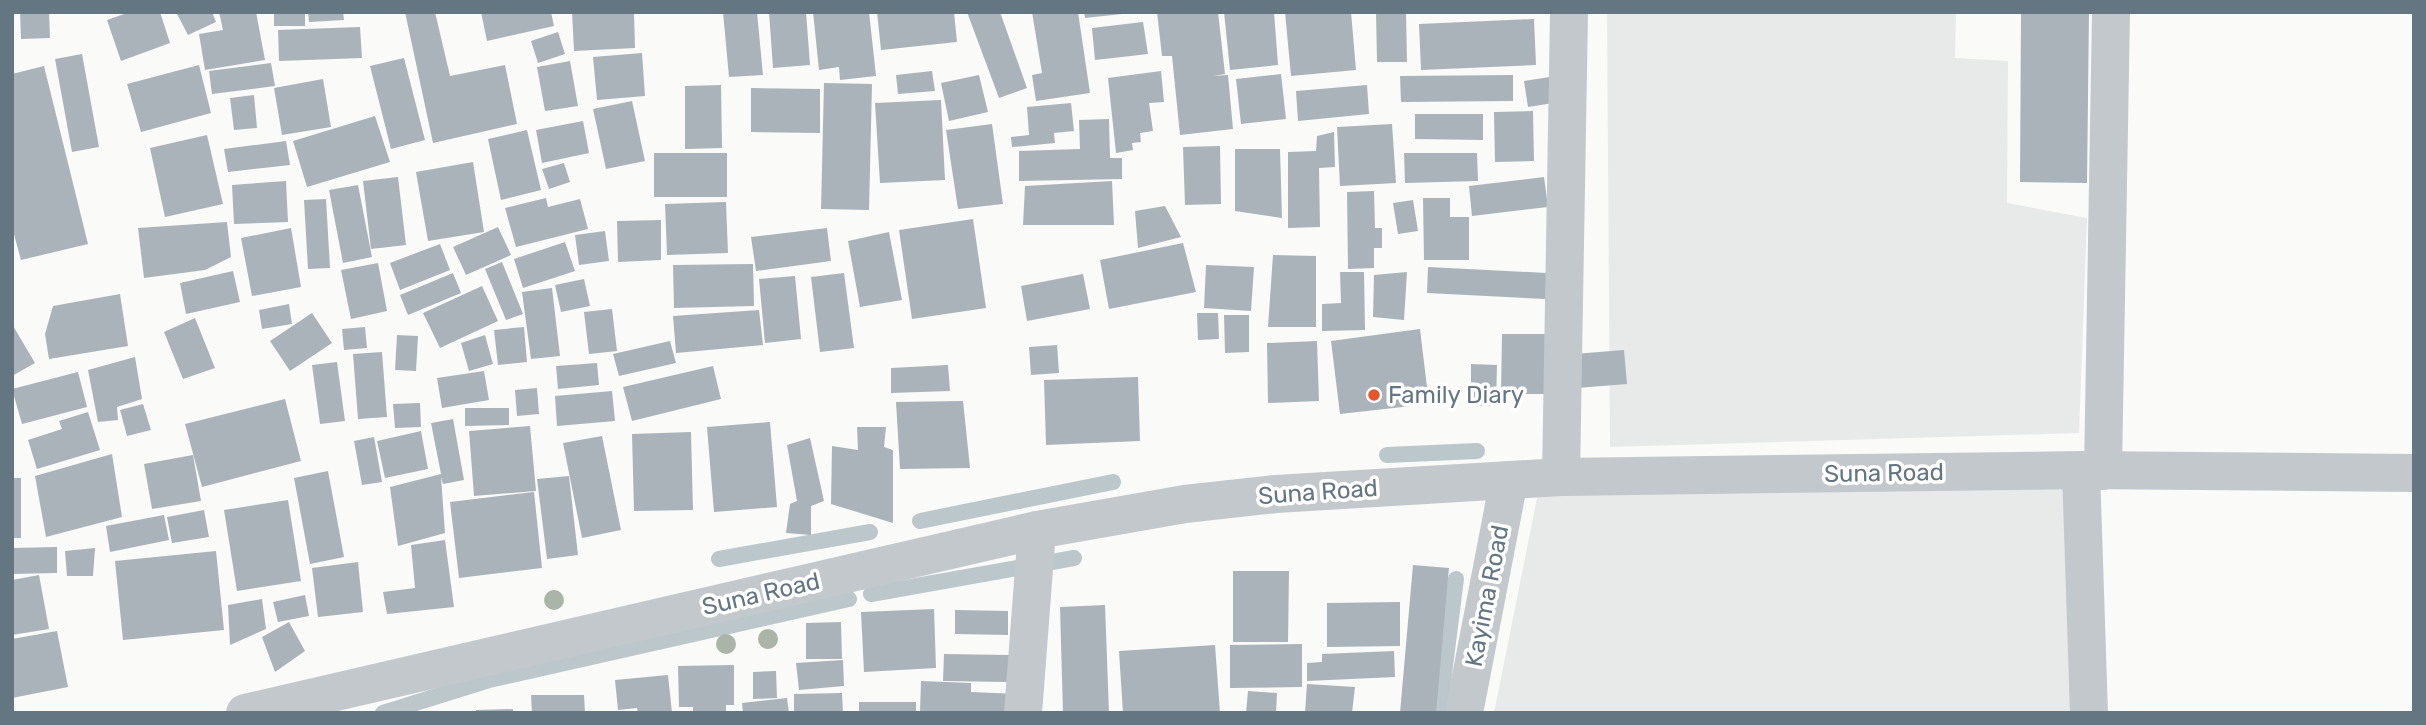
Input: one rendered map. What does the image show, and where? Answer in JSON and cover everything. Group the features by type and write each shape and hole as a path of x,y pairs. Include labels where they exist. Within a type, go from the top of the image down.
{"street":[{"path":"1561,477 1569,12"},
{"path":"2089,713 2092,471 2111,12"},
{"name":"Suna Road","path":"245,713 1037,530 1185,504 1276,494 1561,477 2092,471 2414,473"},
{"name":"Kayima Road","path":"1464,713 1509,480"},
{"path":"1023,713 1037,530"}],"shaded area":[{"path":"1607,12 1956,12 1955,58 2008,61 2007,203 2087,218 2079,433 1610,447"},
{"path":"2076,479 2079,713 1494,713 1538,493"}],"building":[{"path":"20,12 49,12 50,38 21,39"},
{"path":"130,12 160,12 170,43 121,61 107,20"},
{"path":"176,12 212,12 216,22 188,35"},
{"path":"219,12 256,12 265,60 205,70 199,34 223,30"},
{"path":"274,12 305,12 305,26 274,26"},
{"path":"308,12 343,12 344,20 309,22"},
{"path":"405,12 435,12 450,76 505,65 517,124 433,143"},
{"path":"481,12 551,12 554,26 487,41"},
{"path":"572,12 634,12 635,48 574,51"},
{"path":"723,12 757,12 763,75 729,77"},
{"path":"769,12 806,12 810,65 773,68"},
{"path":"813,12 869,12 876,76 840,80 839,67 819,70"},
{"path":"877,12 954,12 957,42 881,50"},
{"path":"967,12 1000,12 1027,88 999,98"},
{"path":"1032,12 1078,12 1090,93 1036,101 1032,75 1042,73"},
{"path":"1084,12 1122,12 1122,14 1085,18"},
{"path":"1157,12 1218,12 1225,74 1213,76 1228,75 1233,129 1180,135 1172,56 1162,56"},
{"path":"1224,12 1274,12 1278,65 1230,70"},
{"path":"1285,12 1351,12 1356,70 1291,76"},
{"path":"1376,12 1406,12 1407,62 1377,62"},
{"path":"2021,12 2089,12 2087,183 2020,182"},
{"path":"1534,19 1536,65 1421,70 1419,24"},
{"path":"1143,22 1148,54 1095,60 1092,28"},
{"path":"360,27 362,58 279,61 278,30"},
{"path":"558,32 565,54 538,63 531,41"},
{"path":"642,53 645,96 597,100 593,57"},
{"path":"82,54 99,147 72,152 55,59"},
{"path":"404,58 425,140 391,149 370,66"},
{"path":"570,61 578,106 545,111 537,67"},
{"path":"271,63 275,86 212,94 209,71"},
{"path":"199,65 211,113 141,132 127,84"},
{"path":"44,66 88,244 21,260 12,227 12,74"},
{"path":"932,71 935,91 898,94 896,75"},
{"path":"1161,71 1164,102 1149,103 1153,131 1140,133 1141,142 1132,143 1133,150 1116,153 1108,78"},
{"path":"1281,74 1286,119 1241,124 1236,79"},
{"path":"979,75 988,112 949,121 941,83"},
{"path":"1513,75 1513,101 1401,102 1400,76"},
{"path":"1556,76 1560,102 1528,107 1524,81"},
{"path":"323,79 331,127 282,135 274,88"},
{"path":"824,83 872,84 869,210 821,209"},
{"path":"721,85 722,148 685,149 685,86"},
{"path":"1367,85 1369,114 1298,121 1296,91"},
{"path":"751,88 820,89 820,133 751,132"},
{"path":"254,95 257,128 234,130 230,98"},
{"path":"941,100 945,180 880,183 875,103"},
{"path":"632,101 645,161 606,169 593,109"},
{"path":"1071,103 1074,131 1054,133 1055,143 1012,147 1011,137 1029,135 1027,107"},
{"path":"1533,111 1534,161 1495,162 1494,112"},
{"path":"1415,114 1483,114 1483,140 1415,139"},
{"path":"375,116 390,162 307,187 293,141"},
{"path":"1109,119 1110,158 1122,158 1122,179 1019,181 1019,151 1080,149 1079,120"},
{"path":"583,121 589,153 542,163 536,130"},
{"path":"992,124 1003,204 958,209 946,130"},
{"path":"1392,124 1396,183 1340,186 1337,127"},
{"path":"527,130 541,190 501,200 488,139"},
{"path":"1334,132 1335,167 1319,168 1320,227 1288,228 1288,152 1316,151 1317,136"},
{"path":"207,135 223,204 165,217 150,148"},
{"path":"286,141 290,165 228,172 224,149"},
{"path":"1220,146 1221,204 1185,205 1183,147"},
{"path":"1235,149 1280,149 1282,218 1235,211"},
{"path":"654,153 727,153 727,197 654,197"},
{"path":"1404,153 1477,153 1478,181 1405,183"},
{"path":"473,162 484,232 428,241 416,172"},
{"path":"564,163 570,182 549,189 542,169"},
{"path":"398,177 406,245 371,249 363,181"},
{"path":"1544,177 1548,207 1472,216 1469,186"},
{"path":"286,181 288,222 234,224 232,185"},
{"path":"1112,181 1114,225 1023,225 1025,186"},
{"path":"358,185 372,257 343,263 329,190"},
{"path":"1374,191 1375,228 1382,228 1382,248 1374,248 1374,268 1348,269 1347,192"},
{"path":"546,198 548,207 580,199 588,229 516,247 505,208"},
{"path":"1423,198 1450,198 1450,217 1469,217 1469,260 1424,260"},
{"path":"326,199 330,268 308,269 304,200"},
{"path":"1413,200 1418,231 1398,234 1393,203"},
{"path":"726,202 728,253 667,255 665,204"},
{"path":"1165,206 1181,237 1138,248 1135,211"},
{"path":"973,219 986,308 912,319 899,230"},
{"path":"661,220 661,260 618,262 617,221"},
{"path":"227,222 231,257 205,270 144,278 138,228"},
{"path":"498,227 511,255 466,275 453,247"},
{"path":"291,228 301,287 252,296 241,238"},
{"path":"827,228 831,261 756,271 751,237"},
{"path":"605,231 609,261 579,265 575,235"},
{"path":"889,232 902,300 860,307 848,241"},
{"path":"565,242 575,271 523,288 514,259"},
{"path":"1183,243 1196,292 1109,309 1100,260"},
{"path":"440,244 450,270 400,290 390,263"},
{"path":"1273,255 1316,256 1316,327 1268,327"},
{"path":"502,262 523,314 506,320 485,269"},
{"path":"378,263 387,311 351,319 341,270"},
{"path":"753,264 754,306 674,308 673,265"},
{"path":"1206,265 1254,267 1251,311 1204,308"},
{"path":"1428,267 1547,273 1546,299 1427,293"},
{"path":"233,271 240,302 186,314 180,283"},
{"path":"1340,272 1364,272 1365,330 1322,331 1322,304 1341,303"},
{"path":"1407,272 1404,320 1373,317 1374,275"},
{"path":"453,273 461,293 408,315 400,295"},
{"path":"844,273 854,348 820,352 811,277"},
{"path":"1083,274 1090,309 1027,321 1021,286"},
{"path":"795,276 801,339 765,343 759,279"},
{"path":"584,279 590,306 561,312 555,285"},
{"path":"482,286 498,321 440,348 423,313"},
{"path":"552,288 560,356 531,359 522,292"},
{"path":"120,294 128,346 49,359 45,334 53,306"},
{"path":"289,304 292,324 262,329 259,310"},
{"path":"612,309 617,351 589,354 584,312"},
{"path":"759,310 763,345 676,353 673,316"},
{"path":"312,313 332,343 290,371 270,341"},
{"path":"1197,313 1218,313 1219,339 1198,340"},
{"path":"1224,315 1249,315 1249,352 1225,353"},
{"path":"195,318 215,368 183,379 164,332"},
{"path":"12,324 35,363 12,376"},
{"path":"365,327 367,348 344,350 342,329"},
{"path":"524,327 527,362 498,365 494,330"},
{"path":"1420,329 1429,404 1340,414 1331,341"},
{"path":"1502,334 1553,334 1552,394 1501,394"},
{"path":"397,335 418,336 416,371 395,370"},
{"path":"485,335 493,364 469,371 461,343"},
{"path":"670,341 676,363 619,376 613,354"},
{"path":"1317,341 1319,401 1268,403 1267,343"},
{"path":"1057,345 1059,373 1031,375 1029,347"},
{"path":"1624,350 1627,384 1577,388 1574,354"},
{"path":"382,352 387,417 358,419 353,354"},
{"path":"135,357 142,399 117,407 118,420 98,422 88,370"},
{"path":"337,362 345,421 320,424 312,365"},
{"path":"597,363 599,385 558,389 556,366"},
{"path":"1471,364 1497,365 1496,406 1471,405"},
{"path":"948,365 950,391 891,393 891,368"},
{"path":"713,366 721,399 632,421 623,387"},
{"path":"484,371 489,400 442,408 437,378"},
{"path":"78,372 87,407 22,424 12,389"},
{"path":"1138,377 1140,441 1046,445 1044,380"},
{"path":"537,388 539,414 517,416 515,390"},
{"path":"612,391 615,421 557,426 555,396"},
{"path":"285,399 301,461 202,487 185,424"},
{"path":"963,401 970,468 900,469 896,402"},
{"path":"420,403 421,427 395,428 393,404"},
{"path":"143,404 151,430 127,436 120,410"},
{"path":"465,408 509,408 509,425 465,426"},
{"path":"88,412 100,450 37,469 28,440 62,429 59,421"},
{"path":"453,419 464,480 443,484 441,477 445,533 398,546 390,487 441,474 431,423"},
{"path":"770,422 777,507 714,512 707,427"},
{"path":"530,426 536,491 474,496 469,431"},
{"path":"857,427 886,427 884,447 893,450 893,523 831,504 832,446 858,450"},
{"path":"421,431 428,469 385,478 377,441"},
{"path":"691,432 693,510 634,511 632,434"},
{"path":"602,436 621,530 582,538 563,443"},
{"path":"374,437 382,482 362,485 354,441"},
{"path":"810,438 824,501 811,506 811,535 786,533 790,504 797,501 787,445"},
{"path":"112,454 122,517 46,537 35,476"},
{"path":"193,455 201,501 152,509 144,464"},
{"path":"328,471 344,557 310,564 294,478"},
{"path":"569,476 578,555 547,559 537,479"},
{"path":"12,478 21,478 21,538 12,538"},
{"path":"534,492 542,568 459,578 450,502"},
{"path":"288,500 301,581 237,591 224,510"},
{"path":"204,510 209,537 172,543 167,517"},
{"path":"164,515 169,540 110,552 106,526"},
{"path":"445,540 454,607 387,614 383,592 415,588 411,545"},
{"path":"57,547 57,573 12,574 12,548"},
{"path":"95,548 93,576 67,576 65,551"},
{"path":"216,551 224,630 123,640 115,561"},
{"path":"358,562 363,612 318,617 312,568"},
{"path":"1413,565 1449,568 1436,713 1400,713"},
{"path":"1233,571 1289,571 1288,642 1233,642"},
{"path":"39,575 49,629 12,635 12,580"},
{"path":"305,595 309,616 278,622 273,602"},
{"path":"262,599 266,629 230,645 228,605"},
{"path":"1400,602 1400,646 1327,647 1327,603"},
{"path":"1105,605 1109,713 1063,713 1060,607"},
{"path":"934,609 936,668 864,672 861,612"},
{"path":"955,610 1008,611 1008,635 955,634"},
{"path":"289,622 305,651 275,672 262,637"},
{"path":"841,622 842,659 806,659 806,623"},
{"path":"57,631 68,687 12,698 12,639"},
{"path":"1302,644 1302,687 1230,688 1230,645"},
{"path":"1215,645 1220,713 1123,713 1119,651"},
{"path":"1394,651 1395,677 1307,681 1307,663 1322,662 1322,654"},
{"path":"944,654 1009,655 1008,682 943,681"},
{"path":"843,660 844,686 799,690 796,663"},
{"path":"734,665 734,705 726,705 726,713 693,713 693,707 679,707 678,666"},
{"path":"776,671 777,698 753,699 753,672"},
{"path":"668,675 672,713 638,713 637,708 618,710 615,680"},
{"path":"921,681 971,683 971,692 1019,694 1019,713 920,713"},
{"path":"1307,684 1355,687 1352,713 1305,713"},
{"path":"1248,691 1277,693 1276,713 1246,713"},
{"path":"842,693 843,713 794,713 794,694"},
{"path":"531,695 584,695 585,713 532,713"},
{"path":"787,698 789,713 743,713 742,703"},
{"path":"859,702 916,702 916,713 859,713"},
{"path":"513,709 513,713 476,713 476,710"}],"waterway":[{"path":"1387,455 1477,451"},
{"path":"920,521 1113,482"},
{"path":"719,559 870,532"},
{"path":"871,594 1074,558"},
{"path":"1439,713 1456,579"},
{"path":"383,713 489,680 849,599"}],"place":[{"name":"Family Diary","path":"1374,395"}]}
